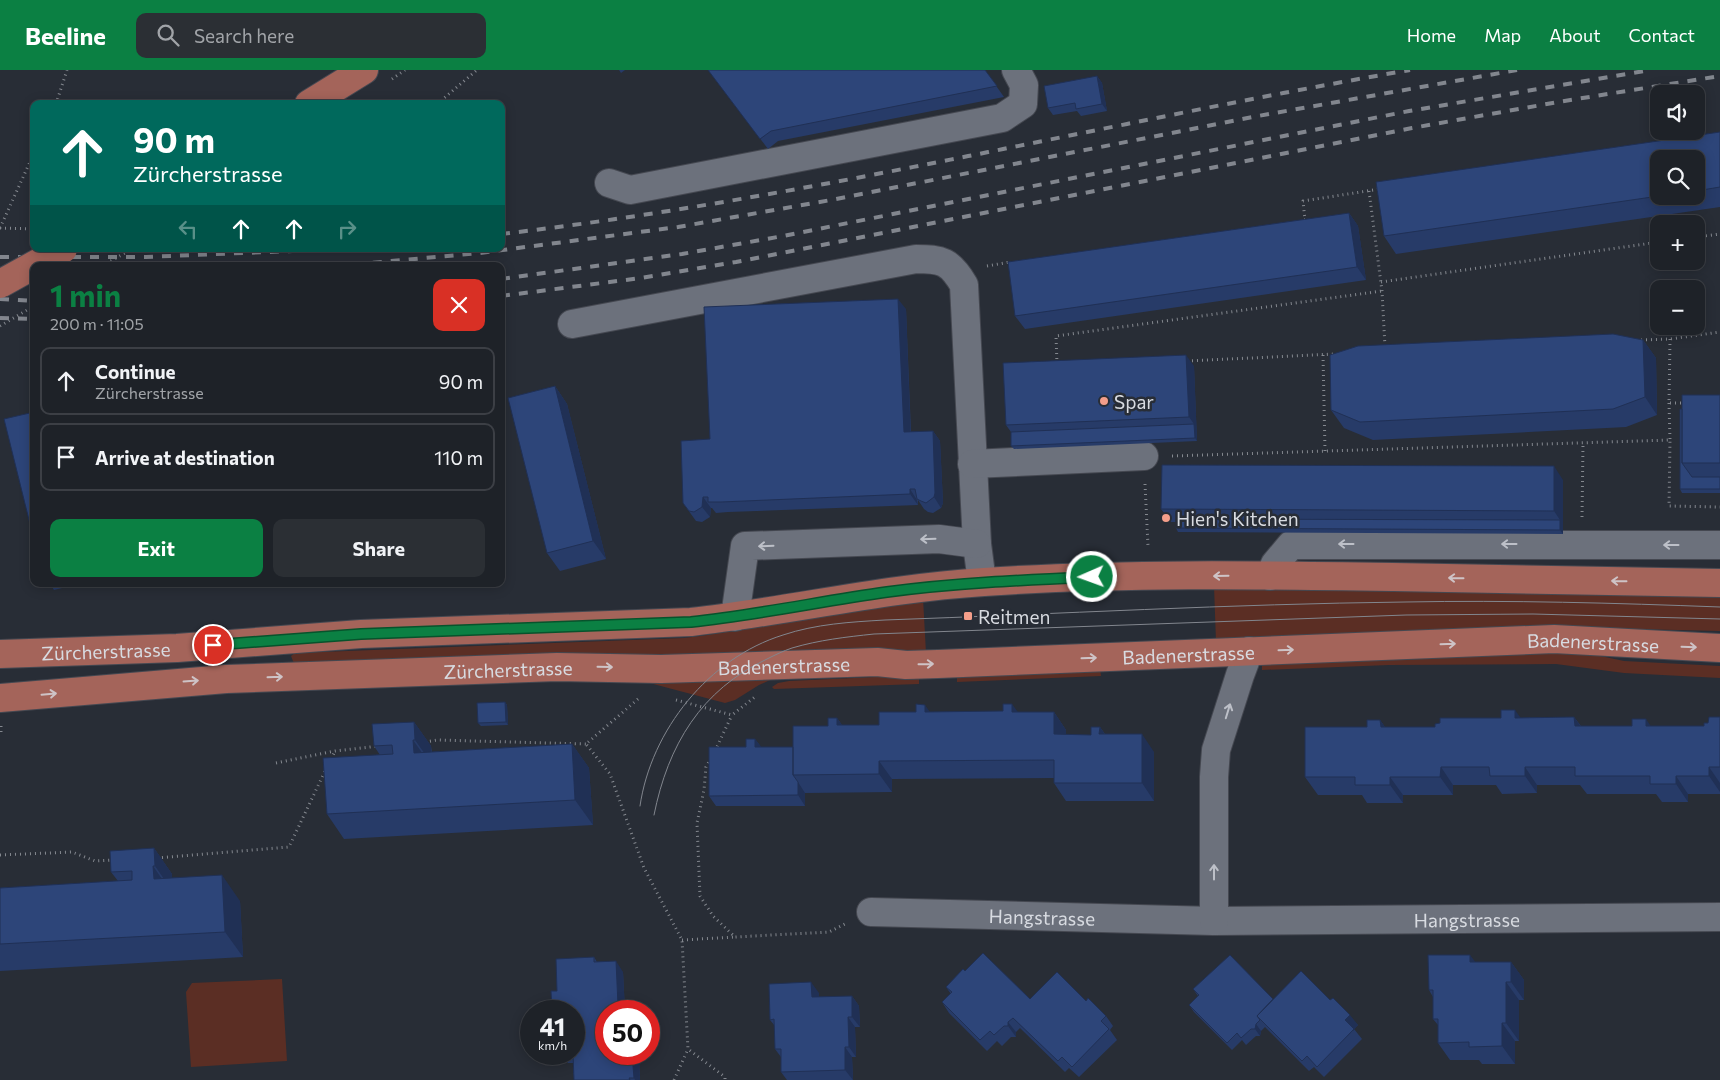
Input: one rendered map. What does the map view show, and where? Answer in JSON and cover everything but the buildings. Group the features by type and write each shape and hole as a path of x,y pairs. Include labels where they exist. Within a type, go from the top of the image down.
{"main road":[{"path":"316,100 364,70"},
{"path":"40,262 58,252"},
{"path":"0,284 30,267"},
{"path":"735,617 885,593 982,582 1130,575 1720,583"},
{"name":"Zürcherstrasse","path":"0,654 178,648 361,634 691,622 735,617"},
{"name":"Badenerstrasse","path":"657,668 878,662 930,664 1554,639 1720,648"},
{"name":"Zürcherstrasse","path":"0,698 226,679 556,667 657,668"}],"street":[{"path":"609,183 630,190 1002,118 1022,104 1024,85 1016,70"},
{"path":"572,324 916,259 938,259 955,270 964,286 976,544 982,582"},
{"path":"972,464 1144,456"},
{"path":"735,617 745,546 939,539 976,544"},
{"path":"1270,576 1275,564 1291,545 1720,545"},
{"path":"1214,921 1214,777 1216,750 1249,651"},
{"name":"Hangstrasse","path":"871,912 1214,921 1720,917"}],"path":[{"path":"57,100 67,70"},
{"path":"442,100 477,70"},
{"path":"30,163 0,228 30,229"},
{"path":"1296,221 1305,220 1303,201 1388,188"},
{"path":"1369,191 1382,290 1385,352"},
{"path":"1705,236 1720,234"},
{"path":"1381,282 1650,243"},
{"path":"109,262 127,252"},
{"path":"955,270 1014,262"},
{"path":"1057,367 1056,336 1382,290"},
{"path":"0,326 30,308"},
{"path":"1640,340 1670,339 1720,332"},
{"path":"1670,339 1669,506 1720,506"},
{"path":"1185,361 1340,354"},
{"path":"1323,355 1325,451"},
{"path":"1669,403 1686,403"},
{"path":"1148,546 1144,456 1670,440"},
{"path":"419,742 437,740 586,744 640,697"},
{"path":"669,698 732,715"},
{"path":"735,937 713,916 700,896 697,823 704,790 706,767 732,715 753,699"},
{"path":"1,727 1,736"},
{"path":"586,744 610,774 644,868 682,940 688,1049 674,1080"},
{"path":"276,763 335,751 382,746"},
{"path":"331,759 335,751"},
{"path":"153,858 289,847 327,768"},
{"path":"0,855 72,852 95,861 114,860"},
{"path":"682,940 829,932 871,912"},
{"path":"688,1049 725,1077 725,1080"}],"shaded area":[{"path":"1214,586 1720,593 1720,631 1590,628 1216,642"},
{"path":"923,598 926,653 295,666 291,656 295,653 684,638 744,629 863,606"},
{"path":"1547,650 1591,654 1624,661 1720,666 1720,678 1624,673 1556,664 1389,665 1262,670 1262,661"},
{"path":"1100,668 1101,676 957,682 957,674"},
{"path":"781,675 759,685 735,700 725,703 623,676"},
{"path":"919,675 919,684 774,689 772,687 778,683 789,681"},
{"path":"282,979 287,1061 191,1067 186,992 192,983"}],"tram line":[{"path":"640,806 646,778 657,750 671,725 688,701 708,679 731,661 756,646 795,631 821,626 885,620 1340,603 1444,601 1720,607"},
{"path":"654,815 668,765 691,722 706,704 723,687 767,659 792,648 822,641 874,634 1406,615 1533,614 1720,619"}],"railway":[{"path":"505,233 730,201 1410,70"},
{"path":"505,250 678,227 831,200 1258,116 1517,70"},
{"path":"505,278 682,254 783,236 1409,111 1650,70"},
{"path":"505,295 641,278 736,262 1412,128 1720,76"},
{"path":"0,257 146,257 267,252"},
{"path":"381,262 488,252"},
{"path":"0,274 30,274"},
{"path":"0,299 30,301"},
{"path":"0,318 30,319"}],"place":[{"name":"Spar","path":"1104,401"},
{"name":"Hien's Kitchen","path":"1166,518"},
{"name":"Reitmen","path":"968,616"}],"route":[{"path":"213,645 361,634 691,622 934,587 982,582 1092,577"}]}
